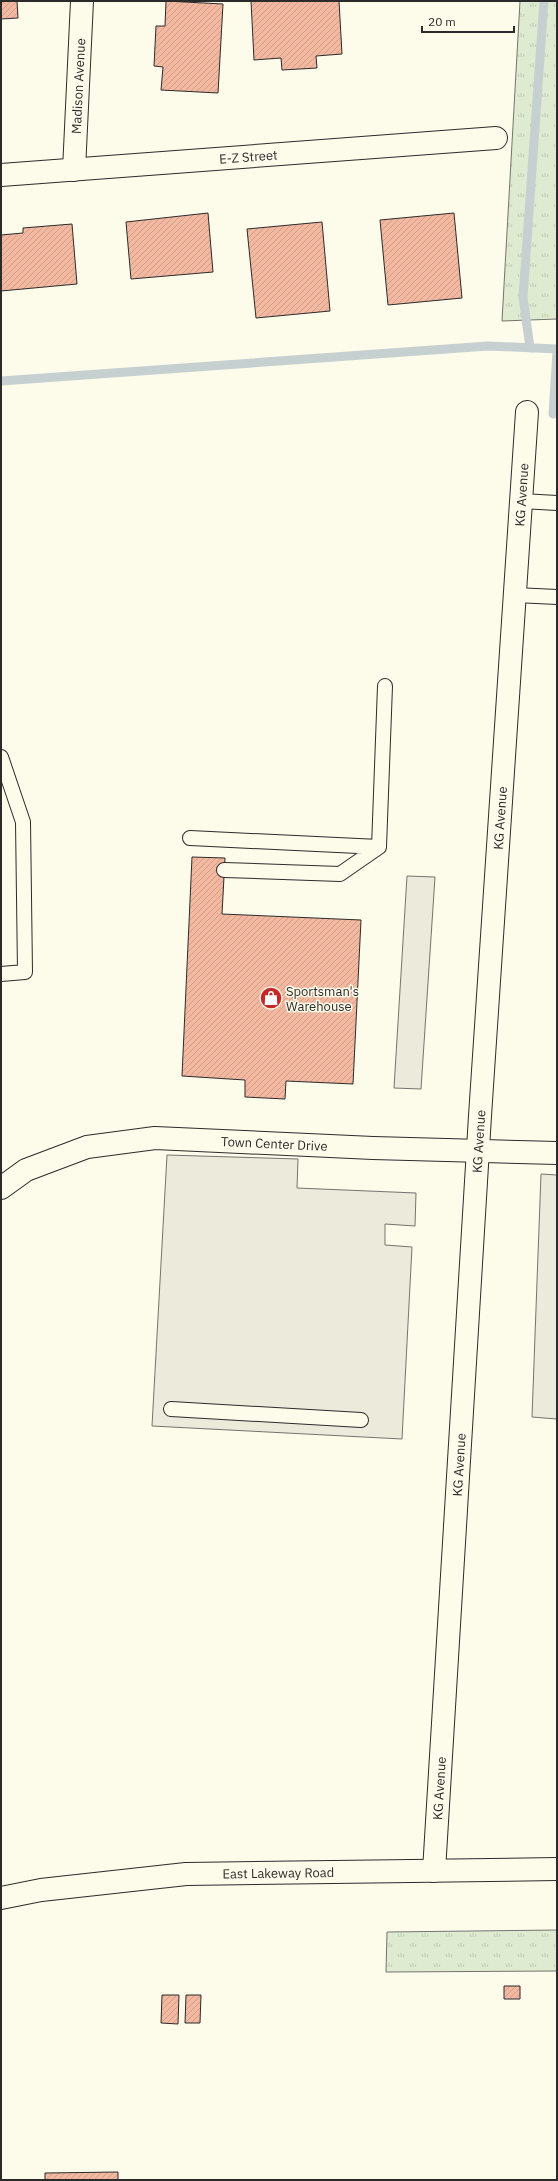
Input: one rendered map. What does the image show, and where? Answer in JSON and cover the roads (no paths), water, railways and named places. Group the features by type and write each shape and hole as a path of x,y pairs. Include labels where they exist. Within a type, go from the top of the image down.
{"street":[{"name":"Madison Avenue","path":"74,170 82,1"},
{"name":"E-Z Street","path":"1,175 496,138"},
{"name":"KG Avenue","path":"434,1871 478,1152 527,412"},
{"name":"Town Center Drive","path":"1,1188 26,1170 87,1147 155,1138 478,1152 557,1153"},
{"name":"East Lakeway Road","path":"1,1898 41,1890 186,1874 557,1869"}],"lane":[{"path":"521,501 557,503"},
{"path":"515,595 557,597"},
{"path":"379,847 385,686"},
{"path":"1,757 23,822 24,972 1,974"},
{"path":"190,838 379,847"},
{"path":"224,870 340,874 379,847"},
{"path":"170,1409 361,1420"}],"waterway":[{"path":"530,348 523,297 544,1"},
{"path":"1,381 488,346 557,349"},
{"path":"553,414 557,352"}],"place":[{"name":"Sportsman's Warehouse","path":"271,998"}]}
